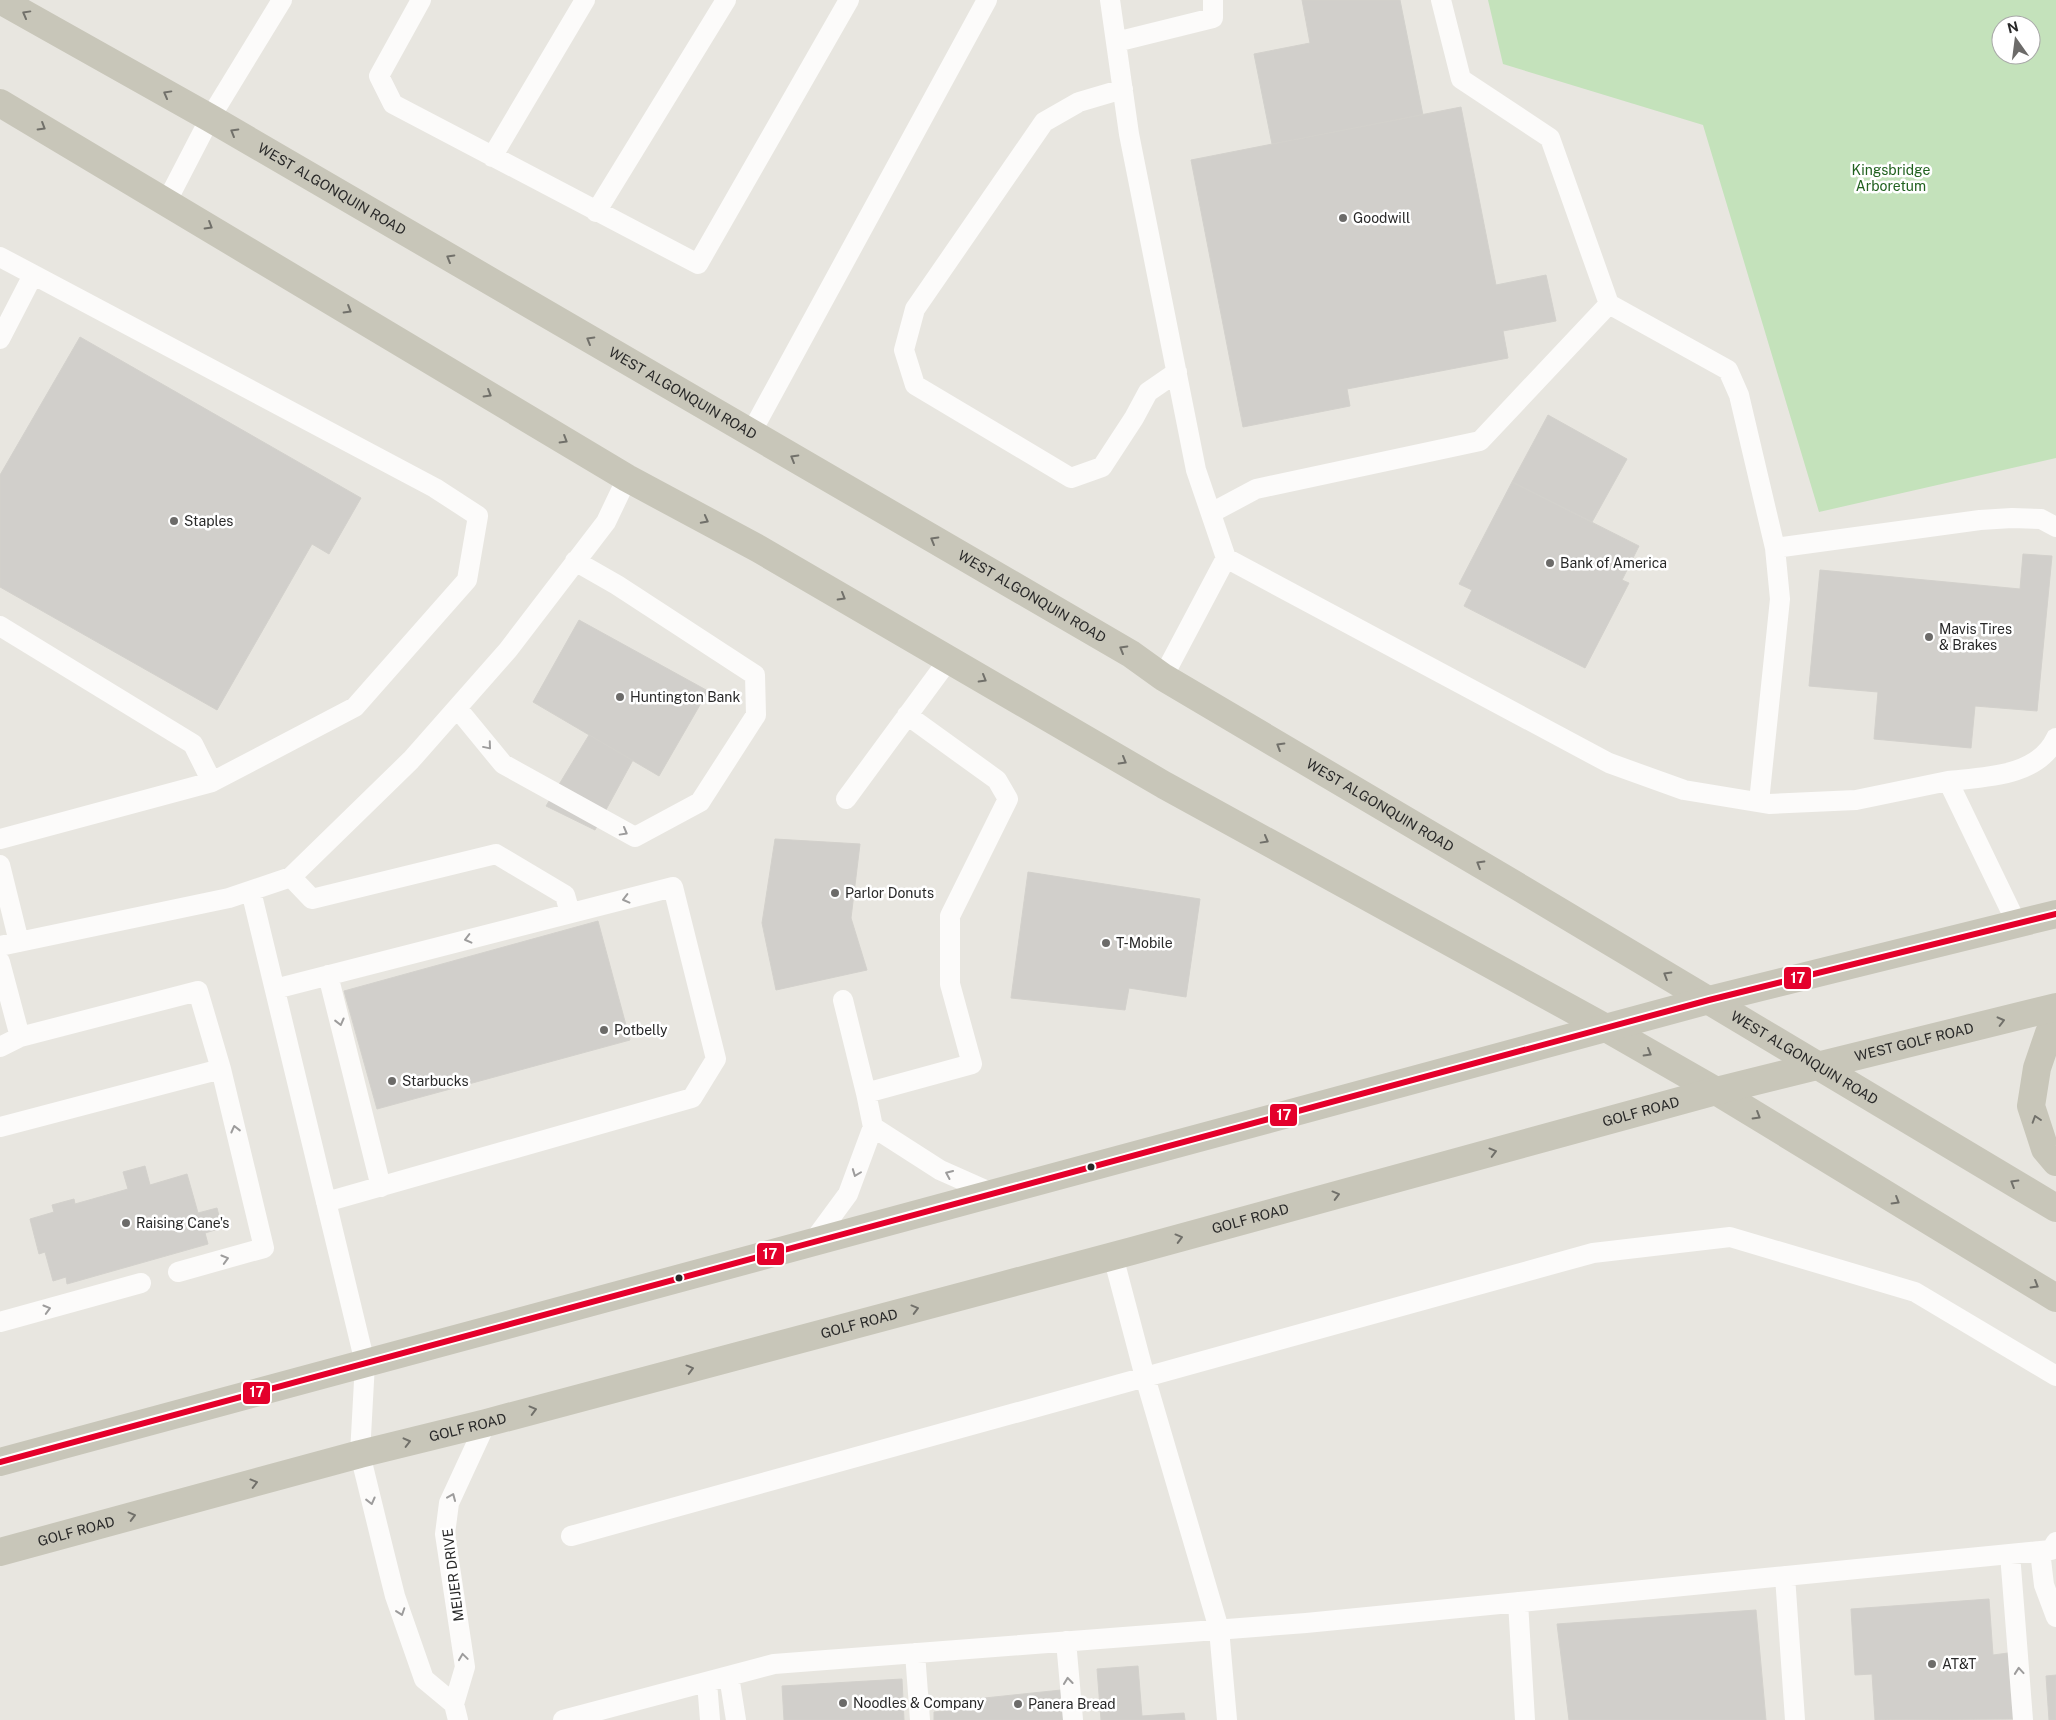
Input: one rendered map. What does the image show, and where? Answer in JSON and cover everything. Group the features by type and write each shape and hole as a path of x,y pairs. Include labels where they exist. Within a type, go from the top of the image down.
{"main road":[{"name":"WEST ALGONQUIN ROAD","path":"0,0 210,118 1131,654 1163,677 2056,1208"},
{"path":"0,103 167,201 627,478 759,549 1164,784 1606,1028 1716,1091 2056,1298"},
{"path":"0,1462 1709,1000 2056,914"},
{"name":"WEST GOLF ROAD","path":"1716,1091 2056,1007"},
{"path":"2056,1025 2049,1032 2036,1068 2032,1106 2045,1149 2056,1162"},
{"name":"GOLF ROAD","path":"0,1552 360,1454 486,1423 1113,1256 1716,1091"}],"lane":[{"path":"167,201 210,118 282,0"},
{"path":"421,0 379,76 393,104 698,264 849,0"},
{"path":"492,156 585,0"},
{"path":"596,212 726,0"},
{"path":"751,433 987,0"},
{"path":"1110,0 1131,144 1196,470 1226,558 1610,763 1684,790 1769,804 1856,800 1948,781 2001,775 2033,764 2053,744 2056,738"},
{"path":"1116,42 1213,18 1213,0"},
{"path":"1442,0 1461,79 1550,138 1609,304 1728,370 1739,395 1775,548 1780,599 1759,802"},
{"path":"1123,89 1078,102 1044,122 915,309 904,350 915,385 1071,478 1102,467 1134,418 1148,392 1177,372"},
{"path":"0,257 435,488 478,516 467,580 356,707 212,782 0,840"},
{"path":"0,339 33,275"},
{"path":"1211,513 1256,489 1480,442 1609,304"},
{"path":"0,865 10,944 230,898 291,877 411,760 508,650 606,522 627,478"},
{"path":"1775,548 1980,520 2041,518 2056,527"},
{"path":"1163,677 1226,558"},
{"path":"457,708 503,764 634,837 700,802 756,715 755,675 618,585 575,561"},
{"path":"0,626 192,744 212,782"},
{"path":"846,799 949,659"},
{"path":"866,1093 972,1064 950,984 950,916 1008,799 997,780 907,715"},
{"path":"1948,781 2017,924"},
{"path":"291,877 312,899 496,854 566,894 570,913"},
{"path":"275,989 673,887 716,1059 692,1098 326,1202"},
{"name":"MEIJER DRIVE","path":"251,891 365,1363 360,1454 387,1565 395,1596 424,1679 456,1712"},
{"path":"0,962 20,1037"},
{"path":"328,975 381,1187"},
{"path":"0,1047 20,1037 198,990 221,1069 264,1248 178,1272"},
{"path":"812,1243 848,1194 873,1127 843,1000"},
{"path":"0,1127 221,1069"},
{"path":"873,1127 940,1170 994,1194"},
{"path":"571,1536 1593,1253 1730,1237 1916,1292 2056,1376"},
{"path":"1113,1256 1145,1377 1219,1629 1227,1720"},
{"path":"0,1322 141,1283"},
{"name":"MEIJER DRIVE","path":"456,1712 465,1667 445,1534 449,1503 486,1423"},
{"path":"563,1720 774,1664 1306,1623 2010,1554 2048,1546 2044,1585 2056,1617"},
{"path":"2010,1554 2023,1720"},
{"path":"1785,1576 1795,1720"},
{"path":"1518,1602 1526,1720"},
{"path":"1066,1641 1072,1720"},
{"path":"915,1653 920,1720"},
{"path":"729,1676 736,1720"},
{"path":"707,1682 710,1720"}],"green space":[{"name":"Kingsbridge Arboretum","path":"1488,0 2056,0 2056,458 1819,512 1703,125 1503,64"}],"building":[{"path":"1302,0 1400,0 1423,115 1272,144 1254,54 1310,43"},
{"name":"Goodwill","path":"1461,107 1496,285 1546,275 1556,321 1503,331 1508,358 1347,389 1350,406 1243,427 1191,160"},
{"name":"Staples","path":"80,337 361,498 329,554 312,544 217,710 0,587 0,475"},
{"path":"1548,415 1627,459 1592,522 1512,482"},
{"name":"Bank of America","path":"1512,482 1639,546 1622,580 1629,583 1585,668 1464,606 1472,590 1459,584"},
{"name":"Mavis Tires & Brakes","path":"2023,554 2052,556 2037,711 1975,706 1971,748 1874,739 1878,692 1809,686 1820,570 2020,589"},
{"name":"Huntington Bank","path":"579,620 708,691 659,776 533,702"},
{"path":"589,735 633,760 595,830 546,806"},
{"path":"775,839 860,844 851,918 867,970 776,990 762,923"},
{"name":"T-Mobile","path":"1028,872 1200,899 1186,997 1129,988 1125,1010 1011,998"},
{"path":"598,921 630,1040 377,1109 344,991"},
{"name":"Raising Cane's","path":"145,1166 150,1185 187,1174 198,1213 217,1208 222,1228 205,1233 208,1244 67,1284 66,1277 53,1281 45,1252 39,1254 30,1219 54,1212 52,1205 74,1199 75,1204 128,1189 123,1172"},
{"name":"AT&T","path":"1989,1599 1993,1655 2008,1653 2013,1719 1875,1720 1872,1674 1855,1675 1851,1609"},
{"path":"1756,1610 1766,1720 1569,1720 1557,1624"},
{"path":"1138,1666 1142,1716 1184,1713 1185,1720 1101,1720 1097,1669"},
{"path":"2056,1675 2056,1720 2049,1720 2046,1676"},
{"name":"Noodles & Company","path":"902,1679 904,1720 784,1720 782,1686"},
{"name":"Panera Bread","path":"1061,1690 1064,1720 934,1720 934,1712 972,1708 975,1699"}],"transit line":[{"name":"17","path":"0,1462 1709,1000 2056,914"}],"place":[{"name":"Goodwill","path":"1343,218"},
{"name":"Staples","path":"174,521"},
{"name":"Bank of America","path":"1550,563"},
{"name":"Mavis Tires & Brakes","path":"1929,637"},
{"name":"Huntington Bank","path":"620,697"},
{"name":"Parlor Donuts","path":"835,893"},
{"name":"T-Mobile","path":"1106,943"},
{"name":"Potbelly","path":"604,1030"},
{"name":"Starbucks","path":"392,1081"},
{"name":"Raising Cane's","path":"126,1223"},
{"name":"AT&T","path":"1932,1664"},
{"name":"Noodles & Company","path":"843,1703"},
{"name":"Panera Bread","path":"1018,1704"}]}
